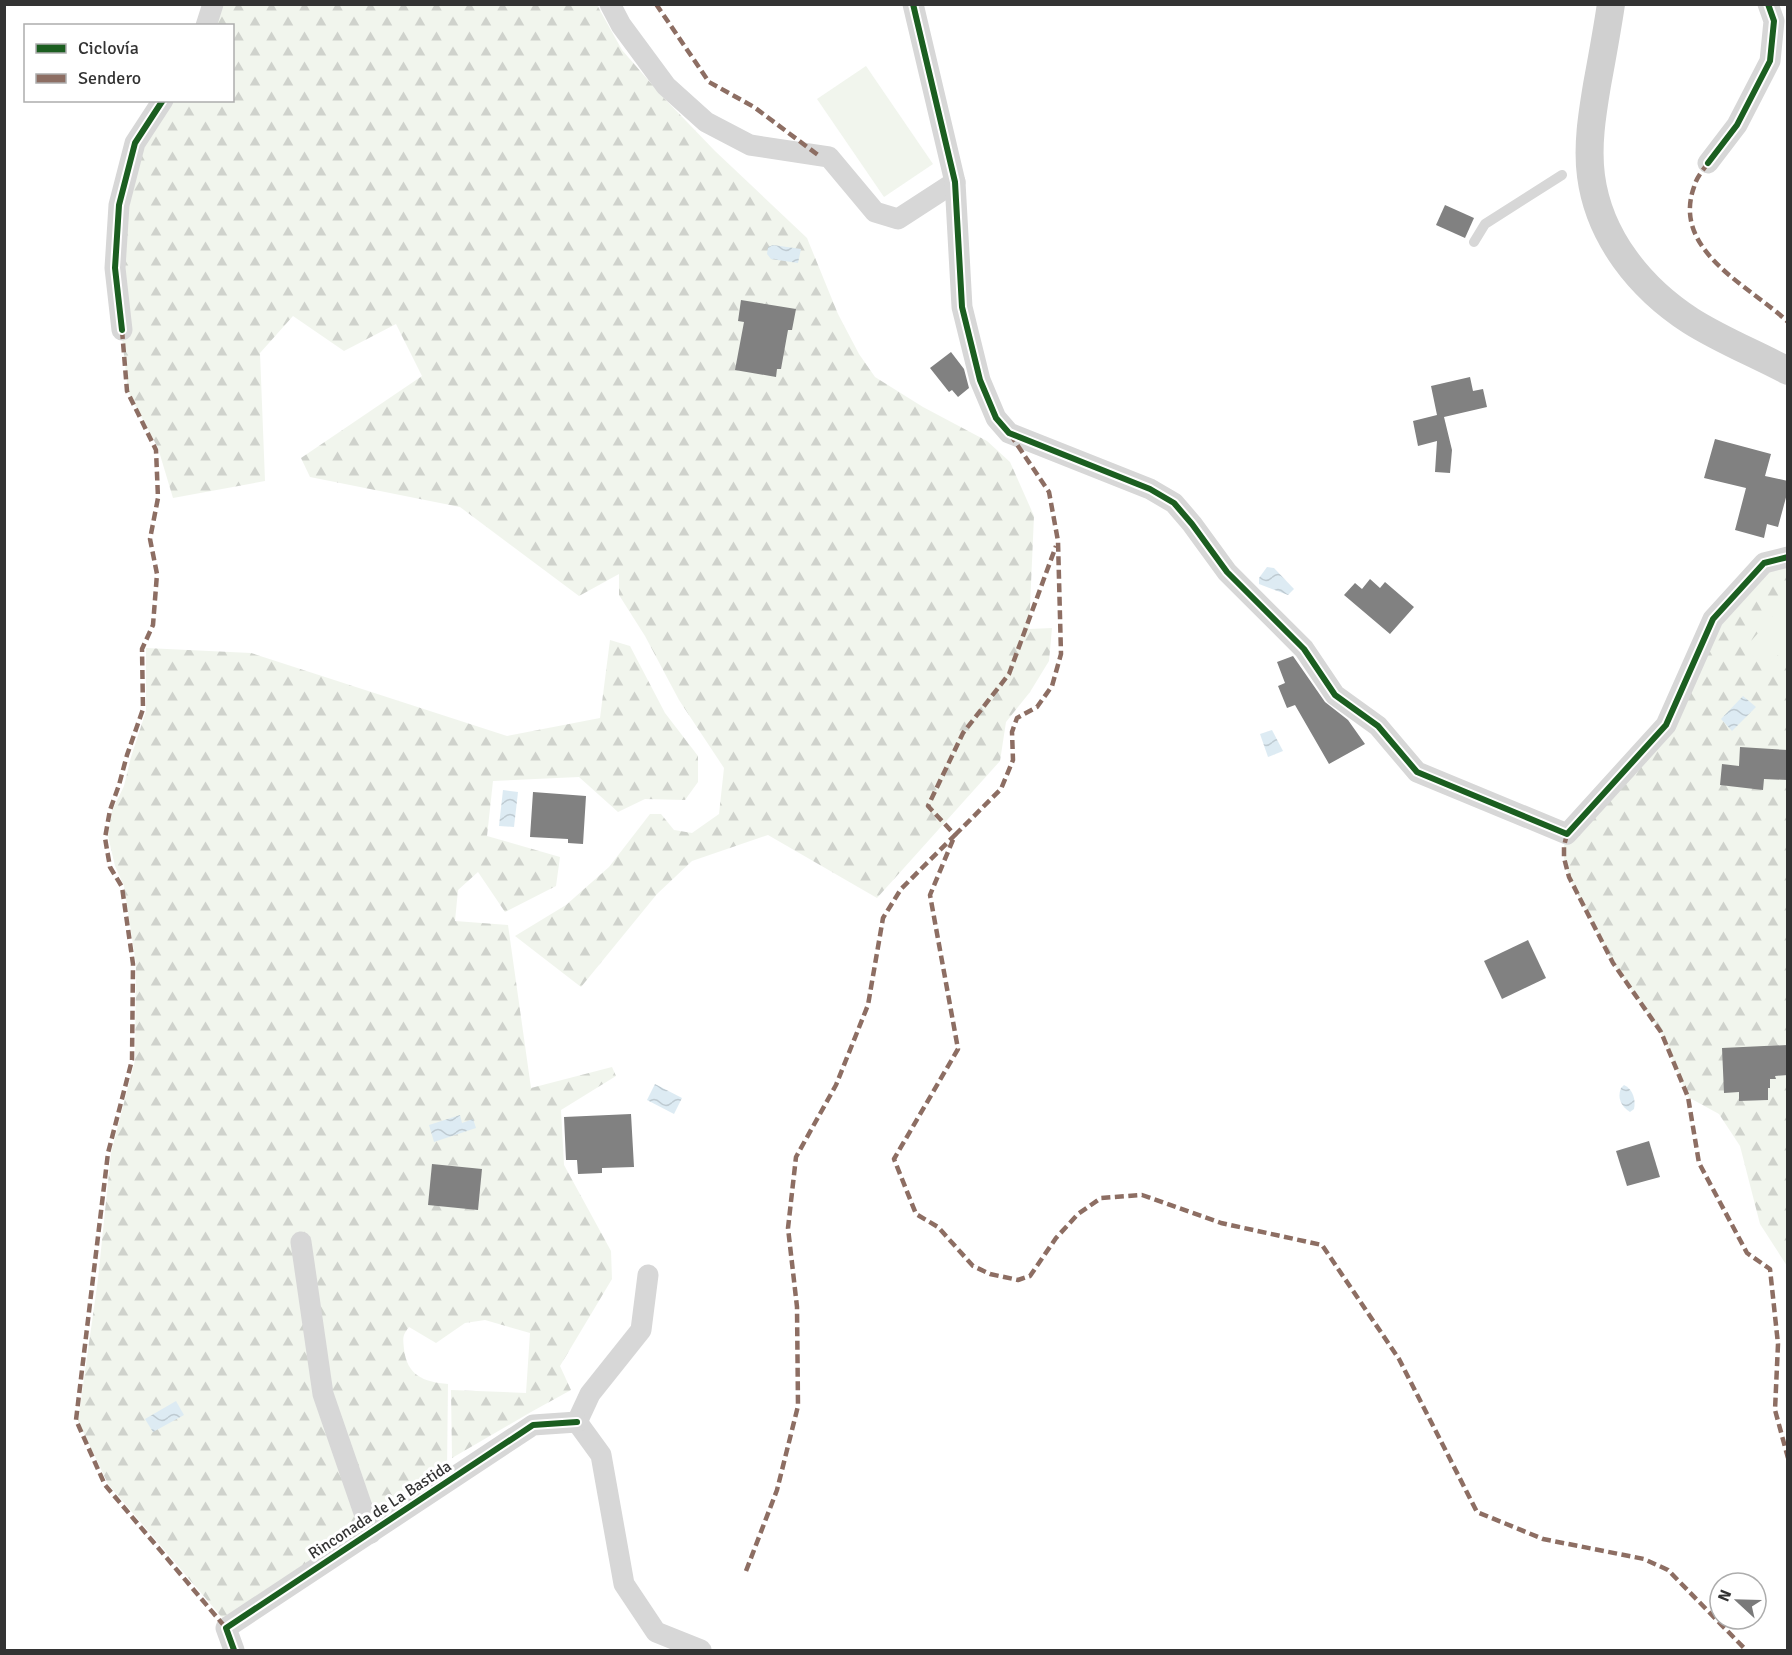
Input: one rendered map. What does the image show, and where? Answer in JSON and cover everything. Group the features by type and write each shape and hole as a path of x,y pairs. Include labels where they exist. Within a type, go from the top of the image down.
{"main road":[{"path":"1611,4 1593,111 1590,153 1591,177 1607,230 1636,275 1674,310 1692,322 1788,371"}],"street":[{"path":"207,24 213,4"},
{"path":"610,4 621,25 666,86 706,122 750,146 829,157 874,212 898,219 955,182"},
{"path":"913,4 955,182 962,307 980,380 996,418 1009,434 1150,489 1174,503 1227,572 1304,649 1335,695 1378,726 1417,772 1567,834 1666,725 1713,619 1764,563 1788,556"},
{"path":"1708,163 1737,125 1770,61 1774,21 1768,4"},
{"path":"122,330 115,268 119,205 135,143 162,102"},
{"name":"Rinconada de La Bastida","path":"301,1242 323,1394 370,1533"},
{"path":"648,1275 641,1330 590,1394 577,1422 601,1455 624,1584 656,1632 700,1650"},
{"name":"Rinconada de La Bastida","path":"234,1650 225,1628 533,1425 577,1422"}],"lane":[{"path":"1474,242 1485,224 1562,175"}],"green space":[{"path":"215,5 597,5 622,50 662,96 715,151 807,238 838,314 859,354 875,377 923,407 987,441 1010,462 1034,516 1029,629 1052,628 1049,661 1030,692 1006,722 1000,761 877,898 768,835 692,861 657,894 581,987 515,936 566,905 609,867 650,814 661,814 674,830 692,833 719,814 724,768 679,700 645,636 619,595 619,574 579,596 460,507 310,477 301,458 422,376 396,324 344,351 293,316 260,353 265,481 173,498 158,448 128,392 117,268 137,143 164,102 234,102 234,24 207,24"},
{"path":"866,66 933,164 884,197 817,99"},
{"path":"1787,557 1787,1266 1760,1224 1740,1146 1719,1114 1688,1097 1661,1032 1613,963 1569,877 1564,858 1564,846 1567,834 1666,725 1713,619"},
{"path":"1787,600 1787,645 1766,668 1745,648"},
{"path":"610,640 630,646 665,713 698,756 698,782 685,800 645,799 618,812 579,777 493,781 487,836 560,857 556,886 505,912 478,872 458,890 455,921 508,925 531,1088 612,1067 616,1076 561,1110 564,1165 611,1251 612,1279 560,1366 571,1390 452,1458 451,1390 526,1393 530,1333 485,1320 465,1323 436,1343 409,1327 403,1340 406,1358 413,1371 424,1379 448,1384 447,1471 225,1621 108,1484 78,1421 98,1279 111,1153 135,1060 136,964 124,886 115,866 108,836 112,811 124,786 146,711 146,648 251,653 507,736 600,718"}],"water":[{"path":"773,245 801,249 798,263 771,259 767,254 768,247"},
{"path":"1267,567 1274,568 1294,589 1288,595 1259,584 1259,578"},
{"path":"1743,696 1756,707 1732,731 1721,719"},
{"path":"1272,730 1283,751 1268,757 1260,734"},
{"path":"503,790 518,792 514,827 499,826"},
{"path":"655,1084 682,1098 674,1114 647,1100"},
{"path":"1624,1085 1632,1092 1635,1102 1634,1109 1630,1112 1624,1107 1620,1098 1621,1088"},
{"path":"460,1115 462,1123 473,1119 476,1128 434,1142 429,1125"},
{"path":"176,1401 184,1415 153,1432 145,1419"}],"building":[{"path":"1445,205 1474,218 1465,238 1436,225"},
{"path":"741,300 796,309 792,330 788,330 781,369 777,369 776,377 735,370 744,322 738,321"},
{"path":"951,352 964,369 969,388 958,397 952,390 949,392 930,368"},
{"path":"1470,377 1473,391 1483,389 1487,407 1444,417 1452,450 1450,473 1435,472 1437,441 1418,446 1413,421 1437,415 1431,386"},
{"path":"1715,439 1771,454 1765,476 1788,481 1788,490 1778,527 1767,524 1764,538 1735,530 1746,488 1704,478"},
{"path":"1370,579 1380,588 1385,582 1414,607 1390,634 1344,595 1355,583 1362,589"},
{"path":"1293,656 1325,702 1348,720 1365,744 1329,764 1295,705 1287,708 1278,686 1285,683 1277,662"},
{"path":"1740,747 1788,750 1788,780 1764,779 1763,790 1720,785 1722,764 1739,766"},
{"path":"533,792 586,796 583,844 568,843 568,839 530,837"},
{"path":"1528,940 1546,978 1502,999 1484,961"},
{"path":"1788,1045 1788,1075 1775,1076 1776,1079 1770,1079 1768,1100 1739,1101 1739,1092 1724,1093 1722,1048"},
{"path":"631,1114 634,1167 602,1168 602,1173 578,1174 577,1160 566,1160 564,1117"},
{"path":"1649,1141 1660,1177 1627,1186 1616,1151"},
{"path":"432,1164 482,1169 478,1210 428,1205"}],"marked path":[{"path":"656,4 709,82 754,107 818,155"},
{"path":"1708,163 1694,187 1690,210 1694,230 1704,248 1718,265 1788,322"},
{"path":"122,330 127,391 156,450 158,498 150,539 157,574 153,625 142,649 143,709 110,810 105,838 110,867 122,887 133,964 132,1060 108,1153 76,1420 105,1485 226,1628"},
{"path":"1010,434 1049,492 1058,541 1061,654 1052,686 1037,707 1017,718 1012,732 1013,760 1001,789 955,835 930,895 958,1049 894,1159 916,1214 938,1227 973,1266 990,1274 1018,1280 1030,1276 1056,1238 1078,1214 1101,1198 1142,1195 1221,1223 1322,1245 1399,1359 1477,1512 1543,1539 1644,1559 1668,1570 1746,1650"},
{"path":"746,1571 777,1490 798,1406 797,1307 788,1228 796,1157 836,1085 868,1005 883,918 901,889 955,835 928,806 963,733 1009,674 1056,546"},
{"path":"1567,834 1564,858 1569,877 1613,963 1661,1032 1688,1097 1699,1163 1747,1253 1770,1269 1778,1344 1775,1410 1788,1458"}],"cycle path":[{"path":"913,4 955,182 962,307 980,380 996,418 1009,433 1150,489 1174,503 1227,572 1304,649 1335,695 1378,726 1417,772 1567,834 1666,725 1713,619 1764,563 1788,557"},
{"path":"1708,163 1737,125 1770,61 1774,21 1768,4"},
{"path":"122,330 115,268 119,205 135,143 162,102"},
{"path":"234,1650 226,1628 533,1425 577,1422"}]}
